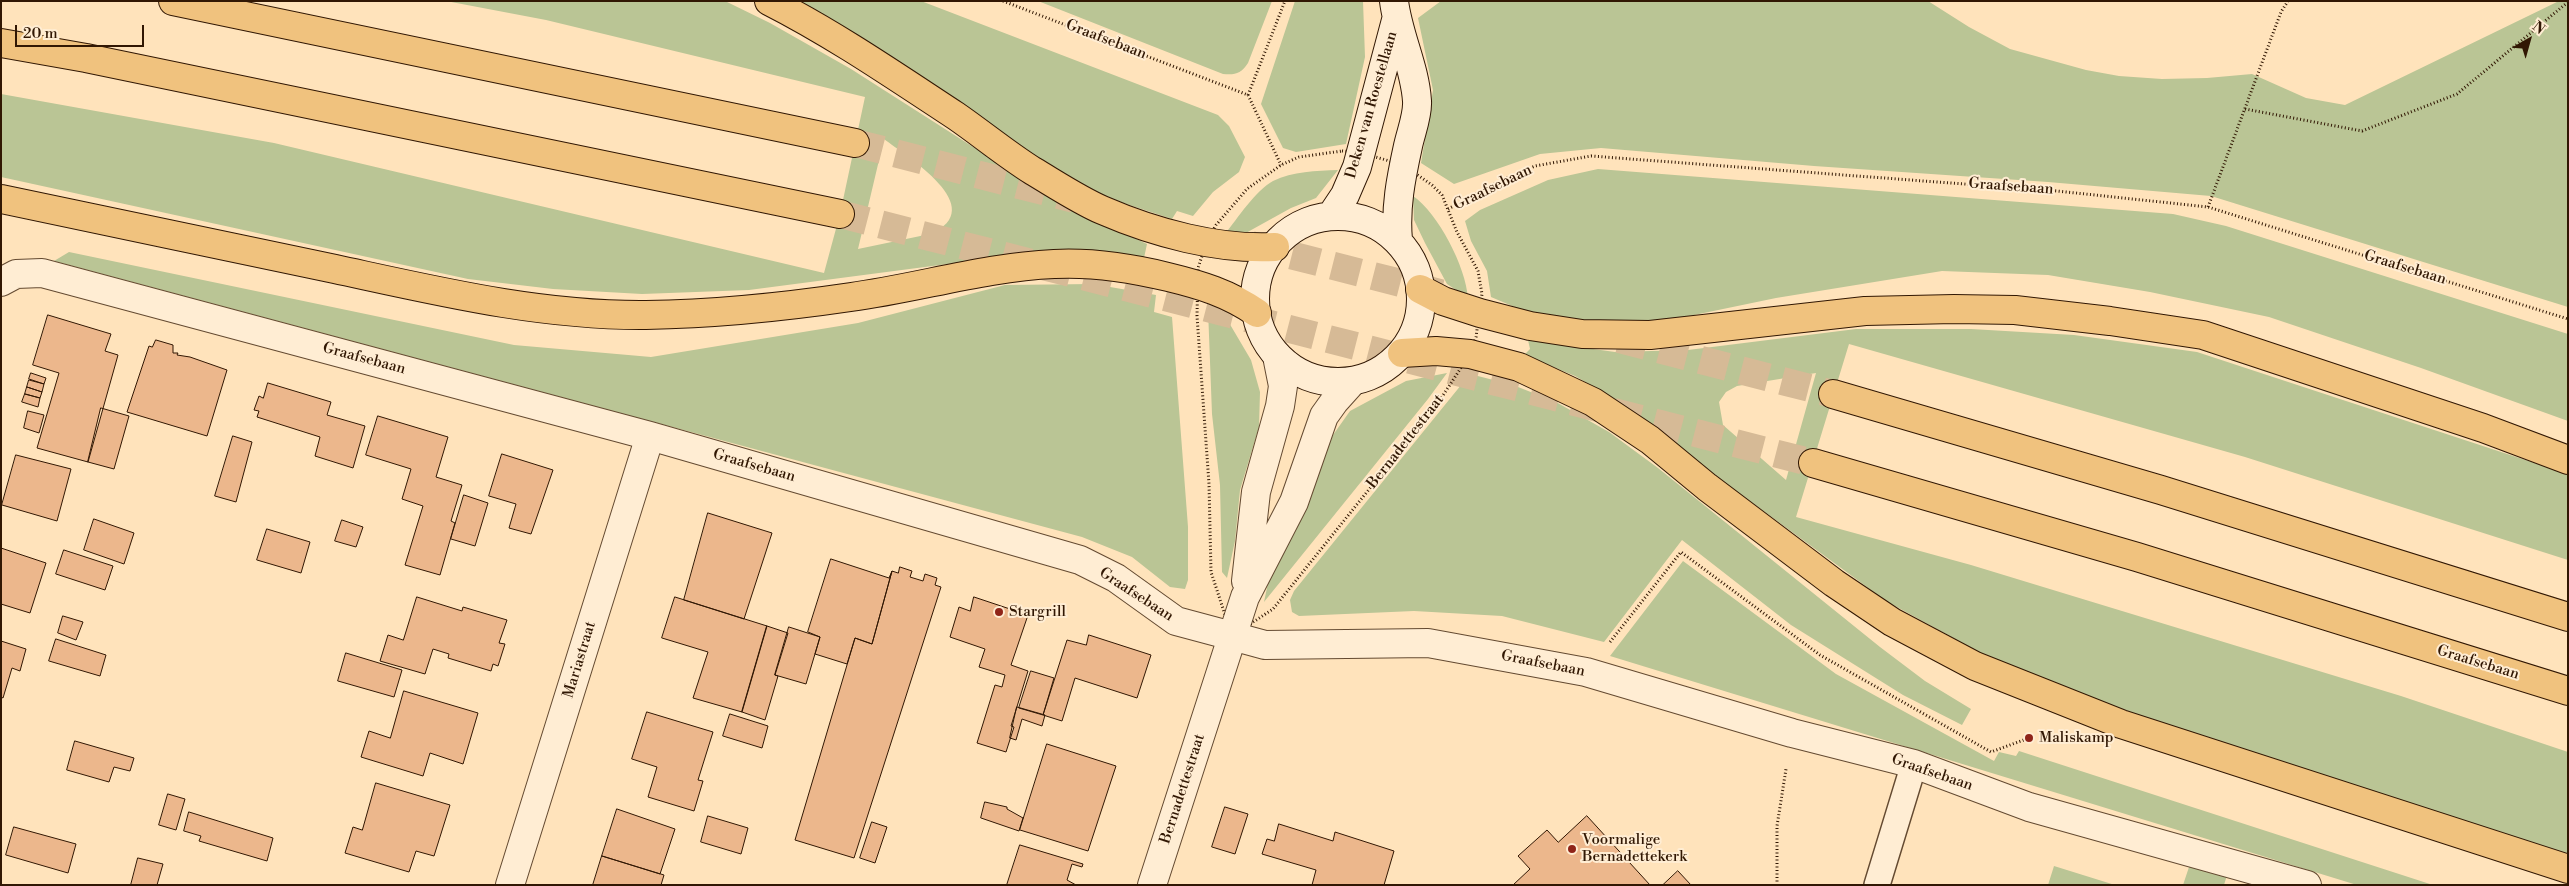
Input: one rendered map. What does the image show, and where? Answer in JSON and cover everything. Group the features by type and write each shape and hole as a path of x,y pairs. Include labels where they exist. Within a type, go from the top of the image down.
{"highway":[{"path":"173,1 855,143"},
{"path":"769,1 859,53 958,117 1032,170 1102,210 1163,231 1207,241 1248,248 1275,247"},
{"path":"1,43 96,60 840,214"},
{"path":"1,199 474,299 555,310 644,315 753,309 854,297 1009,268 1055,264 1117,266 1196,284 1235,298 1257,313"},
{"path":"1420,289 1443,301 1480,313 1530,326 1582,334 1650,335 1865,311 1954,308 2015,310 2110,321 2203,335 2464,422 2568,460"},
{"path":"1402,353 1436,350 1470,354 1519,367 1593,402 1650,440 1707,487 1834,583 1892,622 1975,666 2121,724 2568,869"},
{"path":"1833,394 2170,492 2568,617"},
{"name":"Graafsebaan","path":"1812,463 2137,557 2568,691"}],"street":[{"name":"Deken van Roestellaan","path":"1331,216 1345,195 1357,167 1395,11"},
{"name":"Deken van Roestellaan","path":"1395,11 1410,64 1417,103 1398,198 1396,214 1398,240"},
{"path":"1331,216 1361,217 1378,224 1398,240 1416,273 1420,289 1418,319 1414,333 1402,353 1388,366 1371,377 1352,382 1331,383 1311,379 1293,370 1277,356 1262,332 1257,313 1258,279 1275,247 1303,223 1331,216"},
{"name":"Graafsebaan","path":"1,282 16,274 42,273 650,436 1080,560 1116,578 1176,621 1232,636 1264,644 1428,643 1586,672 1792,733 1914,764 2029,807 2257,878 2306,885"},
{"name":"Bernadettestraat","path":"1245,597 1256,492 1280,406 1282,386 1277,356"},
{"name":"Bernadettestraat","path":"1152,885 1245,597 1294,502 1324,416 1352,382"},
{"name":"Mariastraat","path":"510,885 650,436"}],"lane":[{"path":"1877,885 1914,764"}],"path":[{"name":"Graafsebaan","path":"1003,1 1248,94"},
{"path":"1232,636 1211,572 1209,484 1196,284 1207,241 1216,225 1247,189 1281,165 1248,94 1285,1"},
{"path":"2208,207 2281,12 2288,1"},
{"path":"2244,109 2362,130 2458,94 2568,2"},
{"name":"Graafsebaan","path":"1448,209 1502,180 1535,166 1591,156 2057,191 2208,207 2568,319"},
{"name":"Bernadettestraat","path":"1232,636 1273,609 1436,406 1470,354 1480,313 1482,294 1478,271 1457,232 1448,209"},
{"path":"1586,672 1681,552 1820,655 1991,752 2029,738"},
{"path":"1776,885 1777,826 1792,733"}],"green space":[{"path":"446,1 725,1 770,23 851,69 1064,205 1147,244 1144,258 1091,251 1047,251 749,290 642,294 553,289 468,279 1,177 1,94 274,143 824,273 840,214 865,97 546,20","holes":["884,139 925,170 938,183 948,197 952,211 947,223 930,234 858,249"]},
{"path":"794,1 921,1 1218,115 1229,126 1245,157 1239,172 1213,192 1193,216 1177,211 1172,219 1108,198 1050,166"},
{"path":"1038,1 1272,1 1248,63 1240,72 1223,74"},
{"path":"1295,1 1363,1 1365,57 1346,144 1296,152 1283,148 1261,104"},
{"path":"1441,1 1928,1 1969,27 2010,49 2086,70 2119,76 2162,79 2252,74 2306,98 2345,105 2559,1 2568,1 2568,307 2211,196 1601,148 1540,154 1454,184 1421,163 1433,90 1418,18"},
{"path":"1598,169 2173,214 2226,226 2568,334 2568,421 2421,368 2269,317 2150,292 2048,275 1942,271 1776,298 1646,325 1574,322 1524,311 1491,297 1487,271 1471,241 1465,221 1480,210 1548,180"},
{"path":"1338,170 1316,198 1291,208 1244,234 1225,234 1260,191 1273,181 1297,173"},
{"path":"1413,196 1432,215 1449,242 1462,271 1468,298 1447,284 1414,220"},
{"path":"69,252 514,345 651,357 858,323 1005,285 1093,284 1156,295 1154,312 1172,317 1188,527 1188,580 1185,589 1170,587 1132,557 1082,537 54,261"},
{"path":"1208,309 1228,321 1251,360 1260,392 1259,427 1240,490 1235,541 1227,578 1222,572 1220,485 1212,414"},
{"path":"1856,329 1971,329 2074,335 2197,352 2568,474 2568,560 2245,457 1849,344 1796,517 1971,565 2401,696 2568,752 2568,854 2114,709 2006,667 1886,601 1713,474 1618,401 1575,376 1524,355 1530,349 1528,340 1615,352 1688,350","holes":["1816,373 1786,480 1723,425 1719,402 1726,392 1737,386"]},
{"path":"1447,373 1264,602 1268,583 1333,435 1350,411 1406,381"},
{"path":"1470,374 1513,385 1556,402 1609,432 1658,468 1880,647 1925,681 1971,709 1962,725 1903,695 1791,625 1682,540 1604,642 1502,616 1414,611 1299,616 1292,612 1290,600 1294,591"},
{"path":"1683,561 1836,674 1994,761 1999,752 2016,756 2019,751 2433,885 2357,885 1610,656"},
{"path":"2054,866 2115,885 2048,885"},
{"path":"2189,867 2227,875 2224,885 2183,885"}],"building":[{"path":"48,315 111,334 105,351 118,355 88,462 37,448 59,373 33,365"},
{"path":"156,340 173,345 173,353 178,353 177,355 190,357 227,370 207,436 127,412 149,346 152,347"},
{"path":"31,373 46,378 44,384 29,379"},
{"path":"29,380 44,384 42,392 27,387"},
{"path":"268,383 331,402 327,415 365,426 353,468 315,456 320,437 257,417 259,411 254,410 259,396 263,398"},
{"path":"27,387 42,392 40,398 25,394"},
{"path":"25,394 40,398 38,407 22,402"},
{"path":"101,408 129,416 114,469 88,462"},
{"path":"28,411 44,415 39,433 24,428"},
{"path":"378,416 448,437 436,477 462,485 451,521 455,523 440,575 405,565 423,506 402,499 411,469 366,455"},
{"path":"233,436 252,442 236,502 215,496"},
{"path":"502,454 553,470 531,534 509,528 516,504 489,496"},
{"path":"16,455 71,469 57,521 2,505"},
{"path":"464,495 488,503 475,546 451,539"},
{"path":"708,513 772,533 744,619 684,600"},
{"path":"94,519 134,533 124,564 84,550"},
{"path":"342,520 363,527 356,547 335,541"},
{"path":"267,529 310,542 301,573 257,560"},
{"path":"1,548 46,563 30,613 1,604"},
{"path":"64,550 113,566 105,590 56,574"},
{"path":"831,559 889,578 892,571 872,644 855,638 847,664 815,654 820,637 808,632"},
{"path":"900,567 912,571 910,577 923,581 925,574 937,578 935,585 941,587 854,858 795,840 855,638 872,644 892,571 898,573"},
{"path":"417,597 462,611 463,607 507,620 499,643 505,644 498,666 493,664 491,671 448,658 449,654 433,649 425,674 380,661 388,635 403,640"},
{"path":"675,597 767,626 742,712 693,698 708,652 662,638"},
{"path":"974,597 1028,615 1011,665 1028,671 1011,726 1014,727 1006,752 977,743 995,685 1002,687 1005,675 979,667 985,649 950,637 959,607 970,611"},
{"path":"63,616 83,622 76,640 58,633"},
{"path":"767,626 788,633 775,675 778,676 765,720 742,712"},
{"path":"789,627 820,637 806,684 775,675"},
{"path":"1089,635 1151,655 1137,698 1075,678 1062,721 1043,715 1067,640 1086,645"},
{"path":"56,639 106,655 100,676 49,661"},
{"path":"1,641 26,649 20,671 12,668 3,698 1,697"},
{"path":"346,653 402,670 394,697 338,681"},
{"path":"1031,671 1054,678 1043,715 1019,708"},
{"path":"404,691 478,713 463,764 430,753 423,776 361,757 369,731 390,738"},
{"path":"1017,707 1045,715 1042,726 1022,719 1016,740 1010,738"},
{"path":"647,712 713,732 698,780 703,781 694,811 648,797 657,767 632,759"},
{"path":"730,714 768,726 762,748 723,736"},
{"path":"75,741 134,758 130,771 114,767 109,782 67,770"},
{"path":"1047,744 1116,766 1088,851 1020,830"},
{"path":"376,783 450,805 434,856 416,851 409,872 345,853 353,827 362,830"},
{"path":"168,794 185,799 176,830 159,825"},
{"path":"985,802 1007,807 1007,809 1023,818 1019,831 981,818"},
{"path":"1225,807 1248,814 1235,854 1212,847"},
{"path":"617,809 675,829 660,874 602,856"},
{"path":"189,812 273,838 267,861 199,841 201,836 184,831"},
{"path":"708,816 748,828 741,854 701,842"},
{"name":"Voormalige Bernadettekerk","path":"1587,816 1650,885 1513,885 1530,869 1518,856 1547,830 1558,842"},
{"path":"872,822 887,827 875,863 860,858"},
{"path":"1279,824 1333,841 1335,832 1394,851 1384,885 1312,885 1316,870 1262,854 1267,839 1274,841"},
{"path":"14,827 76,844 68,873 6,855"},
{"path":"1020,845 1083,864 1082,867 1072,864 1067,880 1076,885 1007,885"},
{"path":"602,856 664,875 661,885 593,885"},
{"path":"138,858 163,864 157,885 131,885"},
{"name":"Voormalige Bernadettekerk","path":"1678,871 1691,885 1663,885"}],"tunnel":[{"path":"855,143 1074,199"},
{"path":"840,214 1813,463"},
{"path":"1251,245 1444,294"},
{"path":"1619,339 1833,394"}],"place":[{"name":"Stargrill","path":"999,612"},
{"name":"Maliskamp","path":"2029,738"},
{"name":"Voormalige Bernadettekerk","path":"1572,849"}]}
